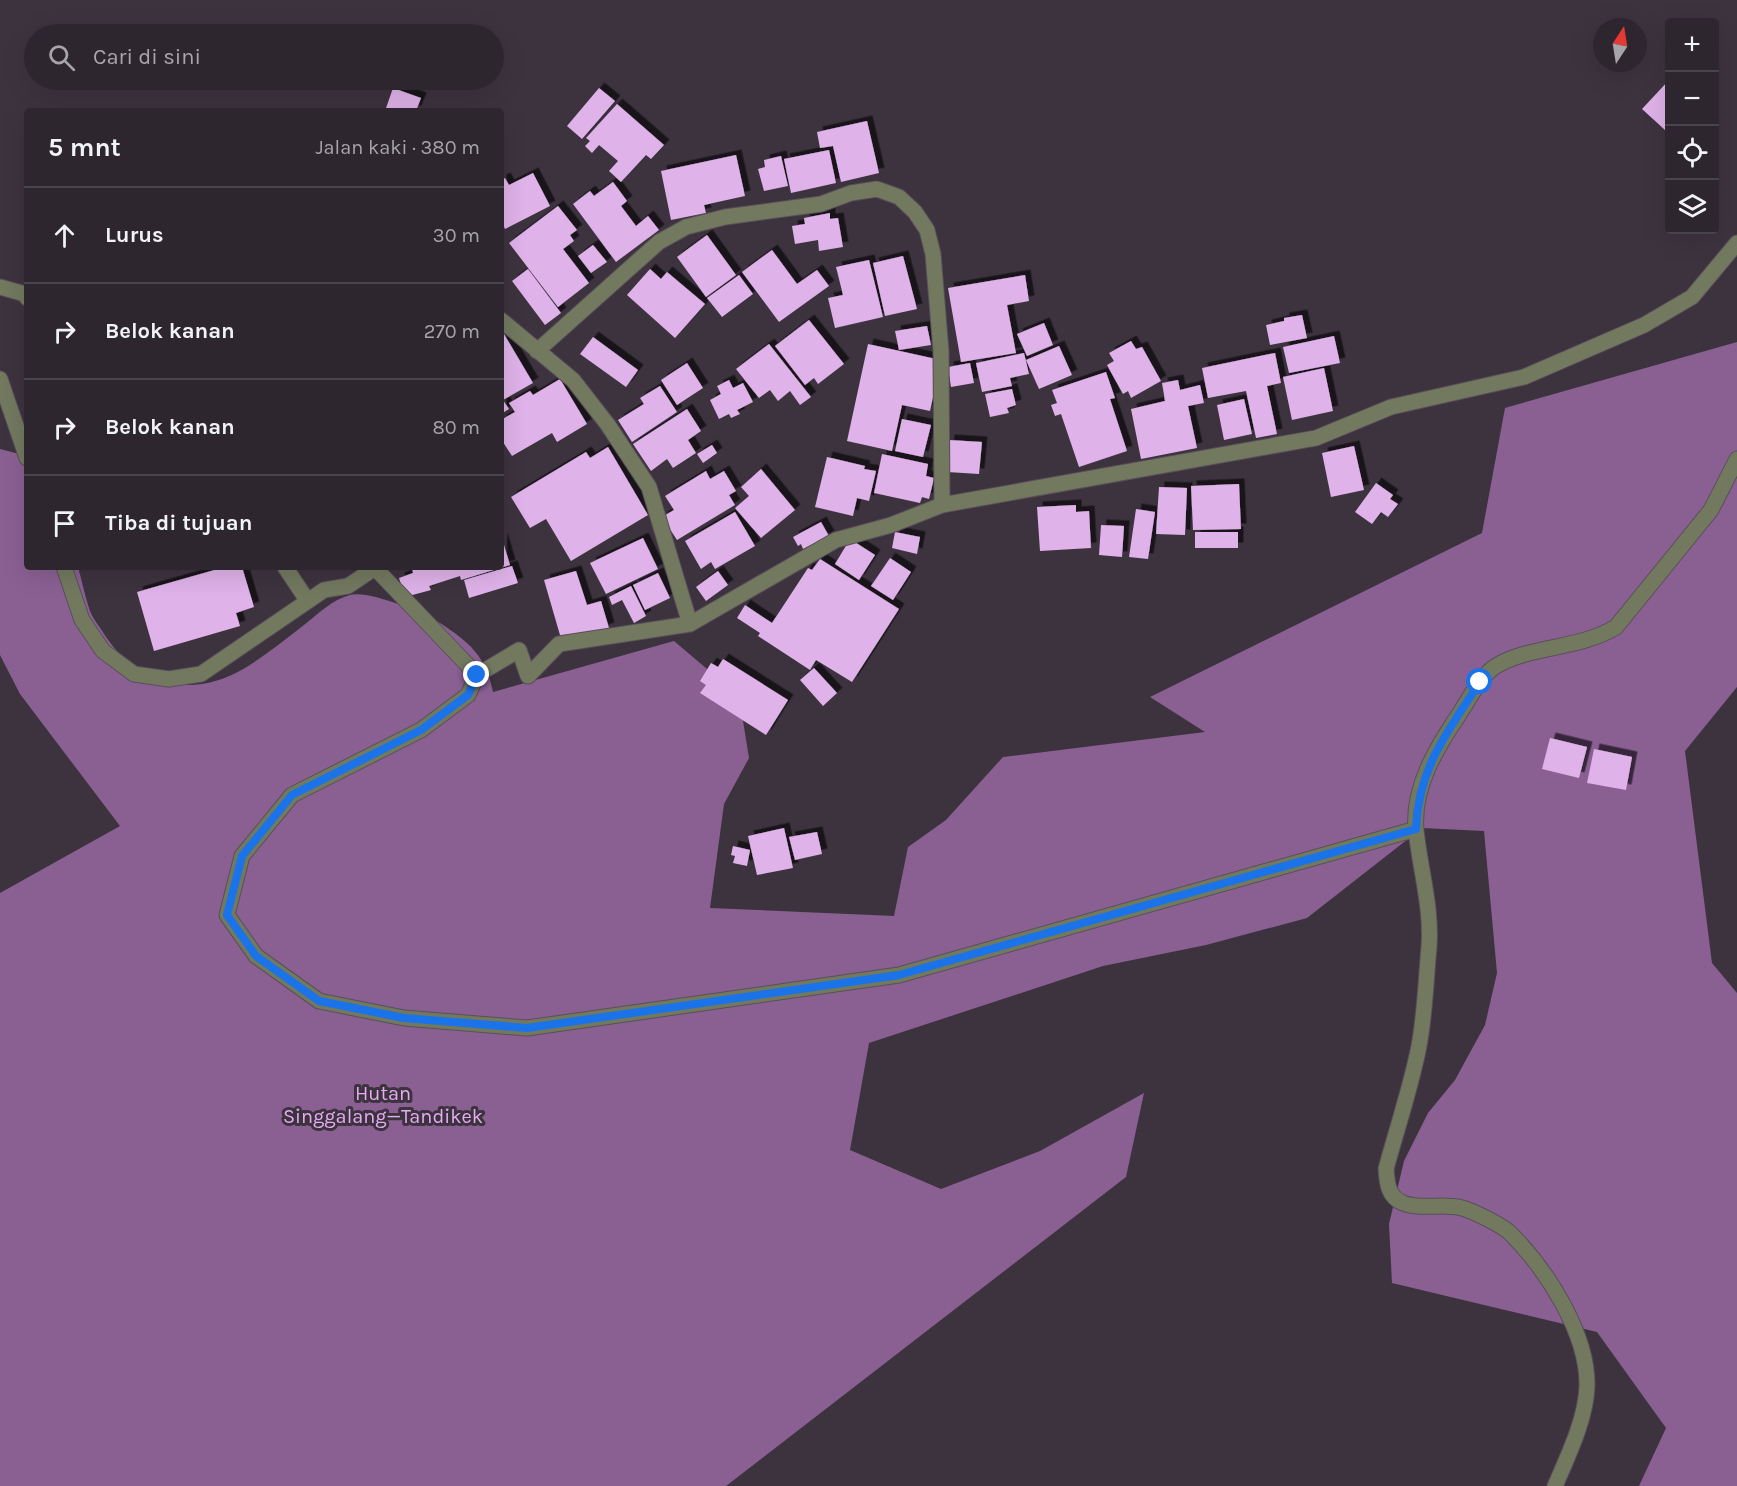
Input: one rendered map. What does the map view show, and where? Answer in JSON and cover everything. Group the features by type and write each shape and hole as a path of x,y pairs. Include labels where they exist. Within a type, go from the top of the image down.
{"street":[{"path":"537,351 659,242 686,227 725,217 821,204 851,193 877,189 899,197 915,212 927,230 933,254 941,351 942,505"},
{"path":"1416,829 899,975 527,1028 404,1018 319,1001 256,956 227,915 242,856 292,795 421,730 468,695 477,675 519,650 528,676 559,644 690,624 836,540 891,525 942,505 1316,438 1391,407 1524,376 1644,326 1692,297 1737,243"},
{"path":"0,287 24,294"},
{"path":"504,323 573,380 608,425 649,487 690,624"},
{"path":"0,379 24,449"},
{"path":"1555,1486 1577,1435 1587,1388 1585,1357 1573,1325 1551,1283 1509,1232 1462,1208 1404,1204 1388,1188 1386,1169 1419,1046 1429,944 1427,898 1416,829 1417,804 1423,780 1443,739 1480,682 1494,667 1521,656 1601,636 1616,627 1711,510 1737,459"},
{"path":"65,570 82,620 103,651 134,674 169,679 201,674 307,600 324,590 348,586 372,570"},
{"path":"287,570 307,600"},
{"path":"377,570 477,675"}],"green space":[{"name":"Hutan Singgalang—Tandikek","path":"1737,342 1737,687 1685,751 1712,963 1737,993 1737,1486 1639,1486 1666,1428 1597,1332 1392,1283 1389,1224 1404,1161 1428,1113 1455,1080 1485,1025 1497,973 1484,831 1422,828 1307,918 1206,945 1103,966 869,1043 850,1150 941,1189 1040,1151 1144,1093 1126,1177 726,1486 0,1486 0,893 120,826 20,694 0,655 0,449 24,455 24,570 79,570 91,614 118,652 133,666 167,683 205,684 225,678 245,668 283,642 331,604 343,597 358,594 409,608 432,618 450,630 468,644 481,659 493,692 674,641 739,696 749,758 724,804 710,908 894,916 908,847 946,820 1003,757 1205,732 1150,697 1482,533 1505,408"}],"building":[{"path":"1665,84 1665,130 1642,109"},
{"path":"599,88 615,101 582,139 567,126"},
{"path":"392,90 421,98 417,108 386,108"},
{"path":"617,104 664,145 651,159 646,155 621,182 609,171 618,161 599,145 592,153 585,146 590,141 586,138"},
{"path":"867,121 879,173 841,182 833,146 820,148 817,132"},
{"path":"829,150 836,183 791,193 784,159"},
{"path":"736,155 745,196 704,205 706,213 671,220 661,171"},
{"path":"781,156 788,186 764,191 758,169 765,167 764,160"},
{"path":"533,173 550,206 505,229 504,178 509,185"},
{"path":"613,182 627,201 621,206 636,226 648,216 659,230 616,262 573,204 590,191 594,196"},
{"path":"558,206 577,230 570,235 574,241 563,249 589,283 558,307 509,243"},
{"path":"830,213 830,219 838,218 843,247 819,251 818,240 795,244 792,226 805,224 804,218"},
{"path":"707,235 736,275 706,297 677,257"},
{"path":"593,245 607,262 591,273 578,256"},
{"path":"772,250 797,284 817,270 829,286 779,322 742,272"},
{"path":"903,256 917,309 885,316 873,263"},
{"path":"869,260 883,317 835,328 828,298 843,295 836,267"},
{"path":"528,269 561,313 545,325 512,281"},
{"path":"650,269 661,279 667,272 705,304 675,338 627,295"},
{"path":"739,275 753,294 722,317 707,298"},
{"path":"1025,275 1029,301 1007,305 1016,353 961,362 948,288"},
{"path":"1302,315 1307,338 1270,345 1266,325 1284,321 1284,318"},
{"path":"809,320 844,364 818,384 814,378 805,385 775,346"},
{"path":"1044,323 1053,345 1027,356 1017,334"},
{"path":"927,326 931,345 899,350 895,331"},
{"path":"504,334 533,383 504,399"},
{"path":"1334,336 1340,363 1289,373 1283,347"},
{"path":"593,337 638,370 626,387 580,354"},
{"path":"1131,341 1136,349 1142,347 1161,381 1131,398 1128,391 1123,394 1107,365 1114,361 1109,353"},
{"path":"769,344 811,397 800,405 790,391 778,401 770,390 759,398 736,369"},
{"path":"868,344 936,359 933,368 939,369 930,411 902,405 892,451 847,441"},
{"path":"1059,346 1072,375 1039,389 1026,360"},
{"path":"1024,353 1029,374 1010,378 1012,386 982,392 976,363"},
{"path":"1275,353 1281,383 1267,386 1277,434 1256,438 1246,391 1208,398 1202,368"},
{"path":"687,363 703,388 677,405 661,380"},
{"path":"970,363 974,383 951,387 948,367"},
{"path":"1324,368 1333,411 1292,420 1283,377"},
{"path":"1106,372 1115,398 1110,399 1127,451 1079,467 1061,414 1055,416 1051,405 1057,403 1052,390"},
{"path":"560,379 587,424 557,442 552,433 512,456 504,444 504,418 515,412 509,403 530,391 533,395"},
{"path":"729,380 733,388 743,383 753,402 737,410 740,414 731,418 729,414 719,419 710,400 721,394 717,386"},
{"path":"1178,380 1180,390 1200,385 1204,403 1188,406 1197,448 1141,459 1131,409 1165,401 1162,383"},
{"path":"660,386 677,412 632,442 618,420 644,404 640,398"},
{"path":"1012,389 1016,405 1007,408 1009,413 990,417 985,394"},
{"path":"1244,399 1252,434 1224,440 1217,405"},
{"path":"504,402 509,409 504,412"},
{"path":"687,409 701,431 688,440 696,453 673,468 667,459 651,471 633,444"},
{"path":"902,419 931,425 923,457 895,451"},
{"path":"949,440 982,442 979,474 947,472"},
{"path":"712,445 717,453 703,463 697,454"},
{"path":"1354,446 1364,490 1331,497 1322,453"},
{"path":"608,447 648,515 571,561 546,519 530,528 511,497 586,452 590,458"},
{"path":"882,454 928,464 926,476 934,478 929,499 922,497 920,503 874,493"},
{"path":"827,457 876,471 869,501 857,498 853,516 815,507"},
{"path":"761,469 795,510 761,538 735,508 749,496 741,487"},
{"path":"706,471 710,479 724,471 736,491 729,495 735,505 677,540 662,517 674,510 665,496"},
{"path":"1376,483 1393,495 1390,499 1398,504 1388,517 1381,512 1372,524 1355,512"},
{"path":"1239,484 1241,529 1193,530 1191,486"},
{"path":"1159,487 1187,488 1185,535 1156,534"},
{"path":"1076,505 1076,512 1089,511 1091,548 1040,551 1037,507"},
{"path":"1136,509 1155,512 1148,559 1129,557"},
{"path":"735,512 755,546 715,569 711,562 701,569 685,541"},
{"path":"821,522 829,536 803,549 801,544 798,546 793,537"},
{"path":"1101,525 1124,526 1122,557 1099,555"},
{"path":"895,532 920,537 917,554 892,548"},
{"path":"1195,532 1238,532 1238,548 1195,548"},
{"path":"643,538 658,569 606,594 590,563"},
{"path":"850,539 875,555 859,580 835,564"},
{"path":"504,545 510,565 504,567"},
{"path":"890,558 911,572 893,600 871,586"},
{"path":"820,559 899,609 852,682 816,660 810,670 758,636 760,633 737,618 745,605 772,623 808,568 812,570"},
{"path":"512,566 518,583 469,598 464,580"},
{"path":"214,570 243,570 254,607 236,613 240,626 154,651 137,592"},
{"path":"412,570 494,570 461,580 460,576 429,586 431,590 405,597 399,578 413,573"},
{"path":"576,571 587,605 601,601 609,628 562,642 544,580"},
{"path":"718,571 728,585 706,601 696,587"},
{"path":"658,573 670,598 645,610 633,585"},
{"path":"631,586 646,616 634,623 622,600 612,605 609,597"},
{"path":"723,659 788,700 766,735 700,693 706,685 700,681 711,663 718,667"},
{"path":"814,668 837,693 823,706 800,680"},
{"path":"1550,738 1587,747 1579,778 1542,769"},
{"path":"1594,749 1632,757 1626,790 1587,783"},
{"path":"784,828 793,868 757,875 748,836"},
{"path":"817,832 822,854 795,860 789,837"},
{"path":"733,846 750,850 747,866 733,863 735,856 731,855"}],"route":[{"path":"477,675 468,695 421,730 292,795 242,856 227,915 256,956 319,1001 404,1018 527,1028 899,975 1416,829 1417,804 1423,780 1443,739 1480,682"}]}
